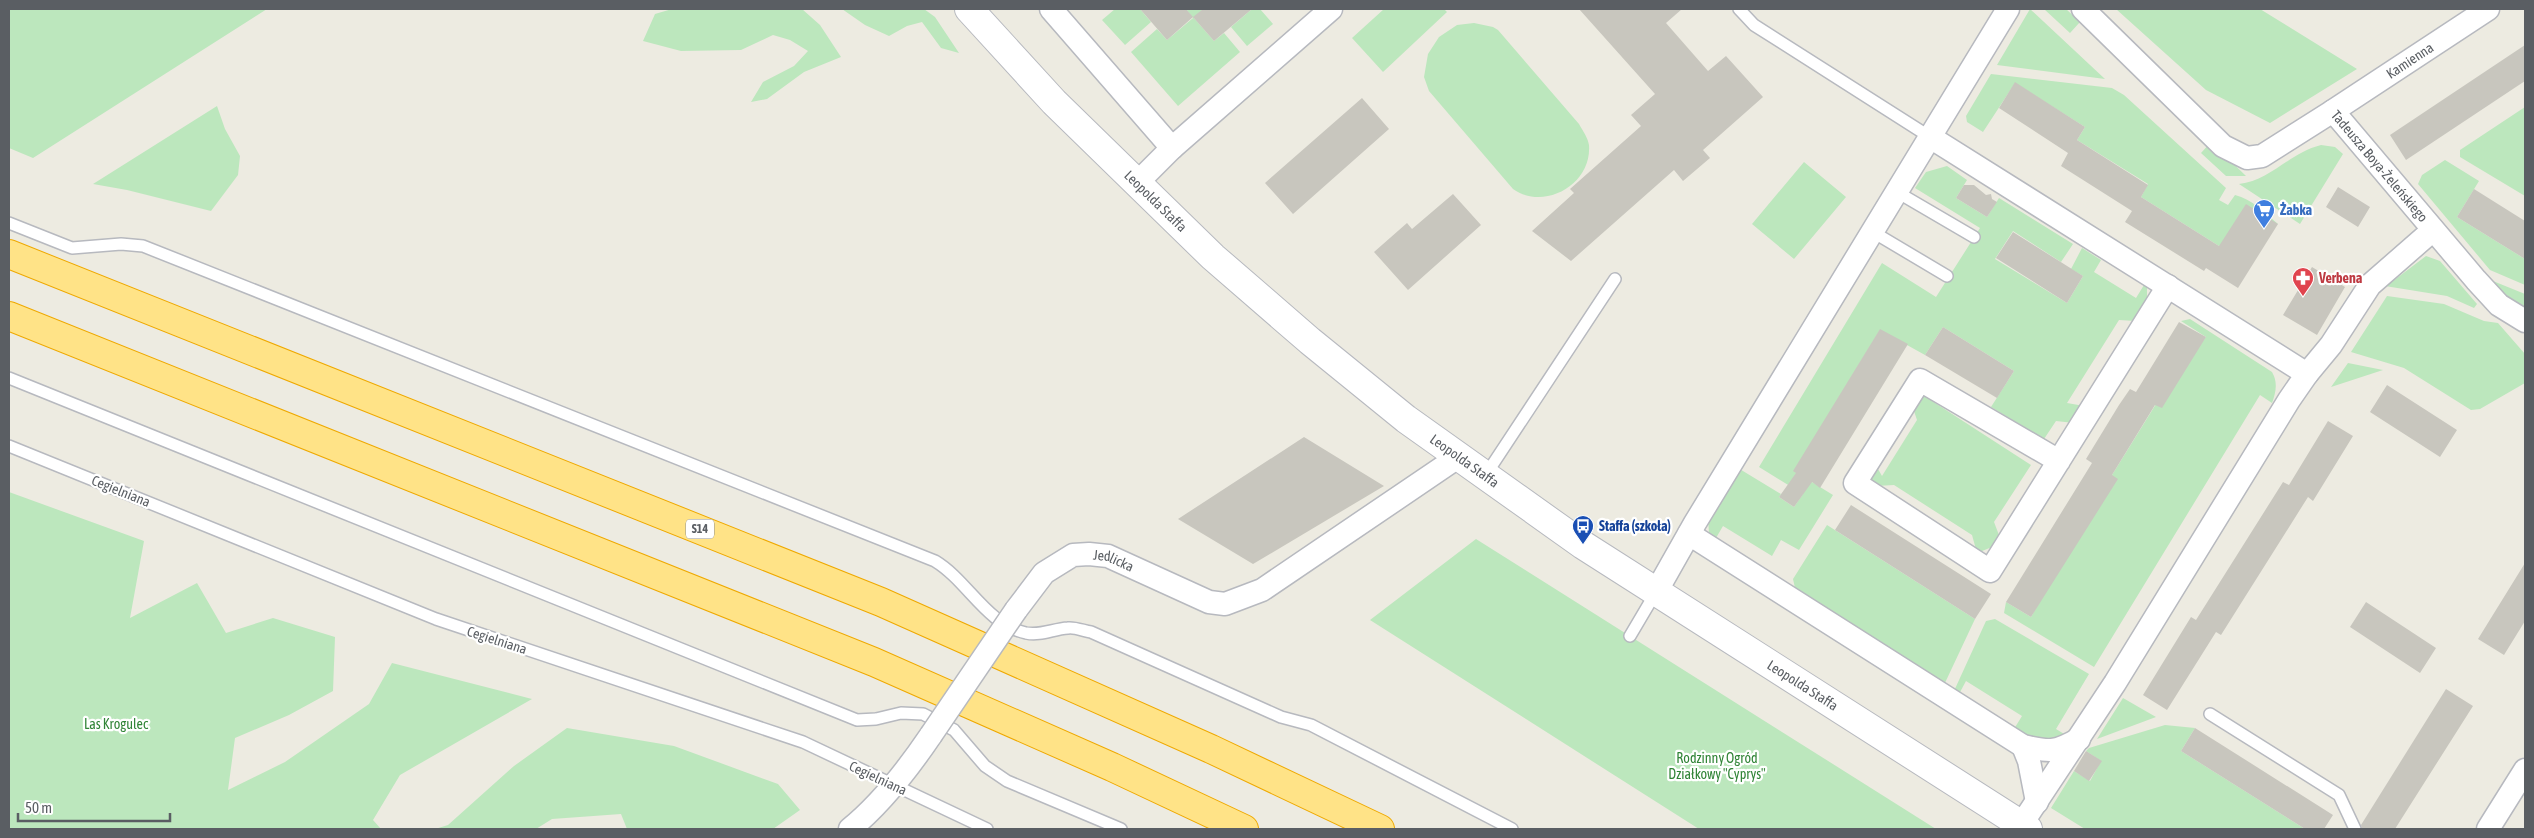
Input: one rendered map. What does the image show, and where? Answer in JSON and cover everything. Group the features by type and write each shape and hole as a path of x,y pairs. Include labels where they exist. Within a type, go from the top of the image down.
{"highway":[{"name":"S14","path":"9,254 881,602 1211,749 1380,829"},
{"path":"9,316 874,662 1112,767 1244,829"}],"street":[{"name":"Leopolda Staffa","path":"969,9 1054,102 1213,257 1310,341 1406,419 1583,545 2025,827"},
{"path":"1052,9 1172,148"},
{"path":"1136,184 1172,148 1332,9"},
{"path":"1656,592 1689,534 2008,9"},
{"name":"Tadeusza Boya-Żeleńskiego","path":"2083,9 2223,146 2247,158 2262,156 2334,111 2433,230 2499,304 2525,321"},
{"name":"Kamienna","path":"2334,111 2488,9"},
{"path":"1930,137 2307,374"},
{"path":"2025,827 2037,802 2080,738 2289,400 2331,345 2370,285 2433,230"},
{"path":"2059,461 1920,380 1855,483 1990,571 2059,461 2168,286"},
{"name":"Jedlicka","path":"850,829 867,815 909,768 1016,610 1044,572 1073,555 1108,556 1209,602 1225,604 1262,590 1458,457"},
{"path":"1689,534 2023,746 2046,751 2059,750 2080,738"},
{"path":"2023,746 2034,781 2037,802"},
{"path":"2488,829 2525,770"}],"lane":[{"path":"1739,9 1754,25 1930,137"},
{"path":"1897,192 1974,237"},
{"path":"9,223 72,248 121,244 144,246 936,561 950,570 977,600 1006,625 1026,633 1046,634 1069,627 1091,632 1281,717 1311,725 1512,829"},
{"path":"1872,232 1947,276"},
{"path":"1485,476 1615,279"},
{"path":"9,378 857,720 876,719 901,713 923,714 954,730 985,766 1007,781 1121,829"},
{"name":"Cegielniana","path":"9,446 436,619 803,742 987,829"},
{"path":"1630,636 1656,592"},
{"path":"2210,714 2339,795 2355,829"}],"green space":[{"path":"9,9 267,9 33,158 9,148"},
{"path":"672,9 802,9 820,25 841,57 804,72 767,99 751,102 763,82 794,66 808,51 790,40 773,35 741,50 681,51 643,41 655,14"},
{"path":"842,9 924,9 935,17 959,53 941,48 922,22 907,26 889,36 865,25"},
{"path":"1115,9 1140,9 1151,22 1125,45 1102,20"},
{"path":"1186,9 1203,9 1194,18 1214,41 1224,33 1240,52 1178,106 1131,52 1157,29 1167,40 1193,18"},
{"path":"1252,9 1260,9 1273,24 1247,46 1231,27"},
{"path":"1384,9 1444,9 1447,12 1383,72 1352,38"},
{"path":"2030,9 2105,79 1997,65"},
{"path":"2044,9 2066,9 2080,22 2070,33"},
{"path":"2116,9 2260,9 2357,69 2270,123 2206,90"},
{"path":"1474,23 1498,30 1579,124 1585,134 1589,145 1588,159 1583,172 1564,190 1538,197 1525,195 1513,189 1429,91 1424,77 1428,54 1439,37 1457,25"},
{"path":"1991,74 2112,88 2124,95 2226,188 2219,200 2228,205 2235,195 2241,197 2258,207 2278,224 2219,246 2141,197 2148,184 2077,140 2085,127 2015,83 1983,132 1967,122 1966,116"},
{"path":"217,106 225,129 240,156 238,175 211,211 127,190 93,184"},
{"path":"2525,107 2525,196 2460,157 2460,150"},
{"path":"2211,142 2246,176 2226,176 2201,153"},
{"path":"2321,145 2335,147 2343,154 2300,224 2239,184 2260,178 2299,154"},
{"path":"2445,160 2479,181 2457,217 2525,259 2525,285 2490,270 2418,184 2422,175"},
{"path":"1804,162 1846,197 1794,259 1752,224"},
{"path":"1947,166 1967,180 1956,198 1987,217 1999,198 2073,244 2061,262 2013,231 1995,259 2067,303 2083,276 2071,269 2082,248 2101,260 2094,272 2136,298 2144,285 2147,287 2147,298 2136,321 2119,320 2067,403 2084,406 2074,423 2056,421 2044,439 1991,407 2014,371 1943,327 1925,355 1880,330 1794,471 1833,495 1799,550 1781,540 1772,556 1723,526 1716,538 1709,534 1708,517 1738,468 1781,494 1779,497 1794,507 1803,494 1759,467 1882,263 1936,297 1980,228 1915,188 1926,172"},
{"path":"2426,256 2440,261 2477,304 2474,308 2447,296 2385,286 2387,280 2393,281"},
{"path":"2488,279 2525,294 2525,309 2511,299"},
{"path":"2387,296 2444,304 2484,321 2498,323 2525,354 2525,383 2480,409 2471,410 2404,368 2351,352"},
{"path":"2190,319 2272,372 2276,383 2275,395 2272,403 2260,395 2094,667 2004,613 2006,602 2031,617 2112,475 2156,404 2206,337 2181,321"},
{"path":"2348,363 2383,370 2331,387"},
{"path":"1924,392 1935,396 1932,401 2031,465 1994,522 2002,543 1977,553 1972,535 1894,485 1876,486 1870,477 1874,462 1882,476 1917,420 1911,402"},
{"name":"Las Krogulec","path":"9,492 144,541 130,618 197,583 226,633 273,618 335,637 333,691 289,715 235,738 228,790 285,762 369,704 392,663 532,699 400,775 373,820 381,829 9,829"},
{"path":"1827,525 1975,619 1944,685 1795,588 1793,579"},
{"name":"Rodzinny Ogród Działkowy \"Cyprys\"","path":"1476,539 1936,829 1699,829 1370,620"},
{"path":"1995,619 2089,674 2056,729 2069,737 2055,741 2041,740 2014,729 2022,716 1966,681 1959,694 1954,691 1986,621"},
{"path":"2123,698 2156,717 2097,739"},
{"path":"2165,725 2195,728 2181,751 2305,829 2085,829 2051,808 2074,771 2090,781 2101,761 2086,751 2089,748"},
{"path":"567,728 674,746 778,784 800,810 773,829 627,829 621,814 552,819 536,829 435,829 448,825 514,766"}],"building":[{"path":"1140,9 1186,9 1193,17 1167,40"},
{"path":"1203,9 1252,9 1214,41 1193,17"},
{"path":"1579,9 1682,9 1666,23 1708,71 1726,56 1763,97 1703,150 1710,158 1683,181 1674,170 1571,261 1532,231 1574,193 1570,189 1641,126 1631,115 1655,94"},
{"path":"2525,45 2525,81 2406,160 2390,135"},
{"path":"2015,82 2085,127 2077,140 2148,185 2141,197 2219,246 2246,204 2278,224 2238,288 2206,268 2204,271 2125,222 2132,211 2061,166 2068,153 1999,108"},
{"path":"1362,98 1389,129 1293,214 1265,183"},
{"path":"1964,185 1974,185 1986,195 1991,194 1992,199 1997,202 1987,217 1956,198"},
{"path":"2338,187 2370,207 2358,227 2326,207"},
{"path":"2474,189 2525,221 2525,259 2457,217"},
{"path":"1453,194 1481,225 1408,290 1374,252 1407,223 1412,229"},
{"path":"2013,232 2083,276 2067,303 1996,258"},
{"path":"2312,267 2345,287 2317,335 2283,315"},
{"path":"2179,322 2206,337 2162,408 2155,405 2112,475 2118,479 2031,617 2006,602 2092,463 2086,459 2119,405 2130,389 2136,392"},
{"path":"1943,327 2014,371 1997,398 1925,355"},
{"path":"1880,329 1908,344 1820,488 1812,482 1794,507 1779,497 1796,473 1793,471"},
{"path":"2387,385 2457,430 2440,457 2370,412"},
{"path":"2328,421 2353,436 2313,501 2308,497 2221,635 2216,632 2167,710 2143,695 2191,617 2196,620 2283,482 2289,485"},
{"path":"1304,437 1384,486 1253,564 1178,519"},
{"path":"1851,505 1991,594 1975,619 1835,530"},
{"path":"2525,563 2525,621 2504,655 2478,639"},
{"path":"2366,602 2436,648 2420,673 2350,627"},
{"path":"2446,689 2473,706 2395,829 2362,829 2361,825"},
{"path":"2195,728 2333,815 2324,829 2305,829 2181,751"},
{"path":"2086,751 2102,761 2089,781 2074,771"}],"place":[{"name":"Żabka","path":"2264,229"},
{"name":"Verbena","path":"2303,297"},
{"name":"Staffa (szkoła)","path":"1583,545"}]}
